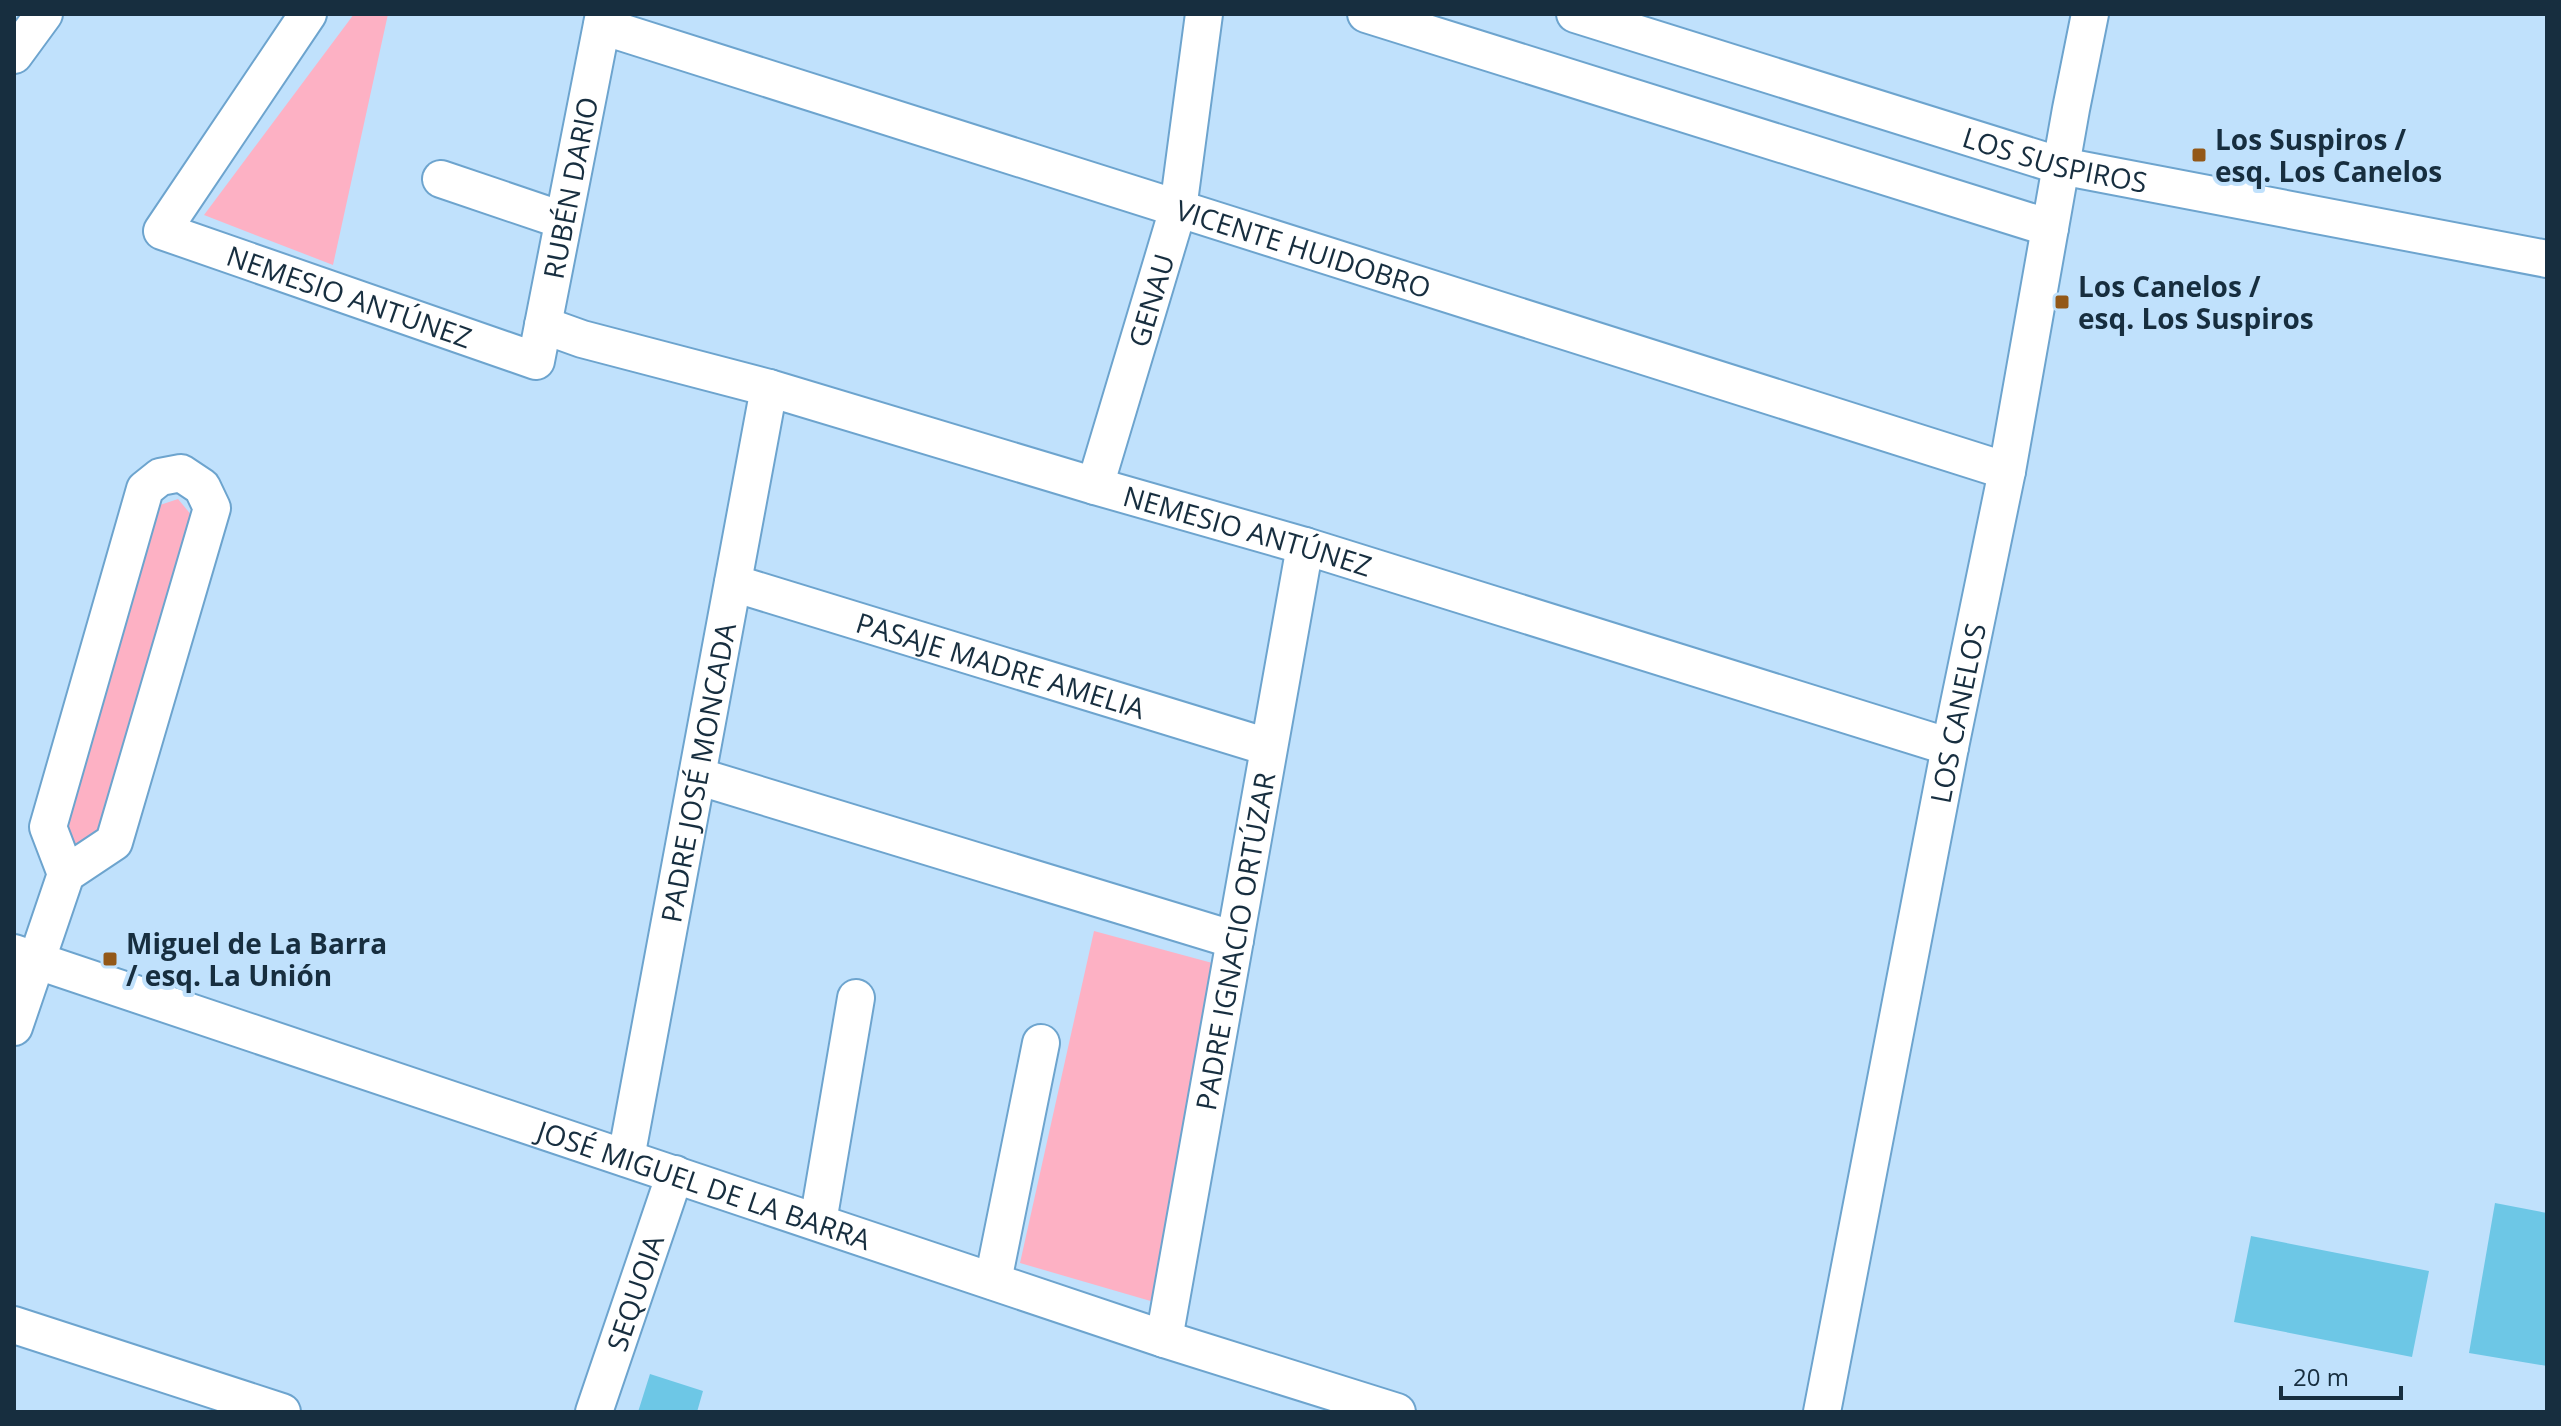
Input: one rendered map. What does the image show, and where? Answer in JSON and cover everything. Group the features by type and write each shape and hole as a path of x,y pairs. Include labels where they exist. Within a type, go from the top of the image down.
{"street":[{"path":"14,55 44,14"},
{"name":"NEMESIO ANTÚNEZ","path":"308,14 162,231 536,361"},
{"name":"GENAU","path":"1095,486 1178,209 1204,14"},
{"path":"1366,14 2050,228"},
{"name":"LOS SUSPIROS","path":"1575,14 2061,166 2547,259"},
{"name":"LOS CANELOS","path":"1822,1412 1950,747 2007,471 2090,14"},
{"name":"VICENTE HUIDOBRO","path":"603,20 1178,209 2007,471"},
{"name":"RUBÉN DARIO","path":"536,361 603,20"},
{"path":"441,179 562,220"},
{"name":"NEMESIO ANTÚNEZ","path":"543,325 582,339 769,388 1305,546 1950,747"},
{"name":"PADRE JOSÉ MONCADA","path":"626,1158 769,388"},
{"path":"14,1027 25,956 66,874 114,842 212,508 202,487 181,473 160,477 145,489 48,827 66,874"},
{"name":"PADRE IGNACIO ORTÚZAR","path":"1164,1339 1305,546"},
{"name":"PASAJE MADRE AMELIA","path":"733,583 1268,747"},
{"path":"697,776 1235,940"},
{"name":"JOSÉ MIGUEL DE LA BARRA","path":"25,956 1164,1339 1397,1412"},
{"path":"818,1222 856,998"},
{"path":"993,1281 1041,1043"},
{"name":"SEQUOIA","path":"594,1412 675,1174"},
{"path":"14,1325 282,1412"}],"shaded area":[{"path":"354,14 388,14 333,265 204,215"},
{"path":"178,499 193,517 101,831 74,849 61,820 151,508"},
{"path":"1094,931 1216,964 1154,1302 1020,1263"}],"building":[{"path":"2495,1203 2547,1213 2547,1366 2469,1353"},
{"path":"2251,1236 2429,1271 2412,1357 2234,1322"},
{"path":"650,1374 703,1391 697,1412 638,1412"}],"place":[{"name":"Los Suspiros / esq. Los Canelos","path":"2199,155"},
{"name":"Los Canelos / esq. Los Suspiros","path":"2062,302"},
{"name":"Miguel de La Barra / esq. La Unión","path":"110,959"}]}
